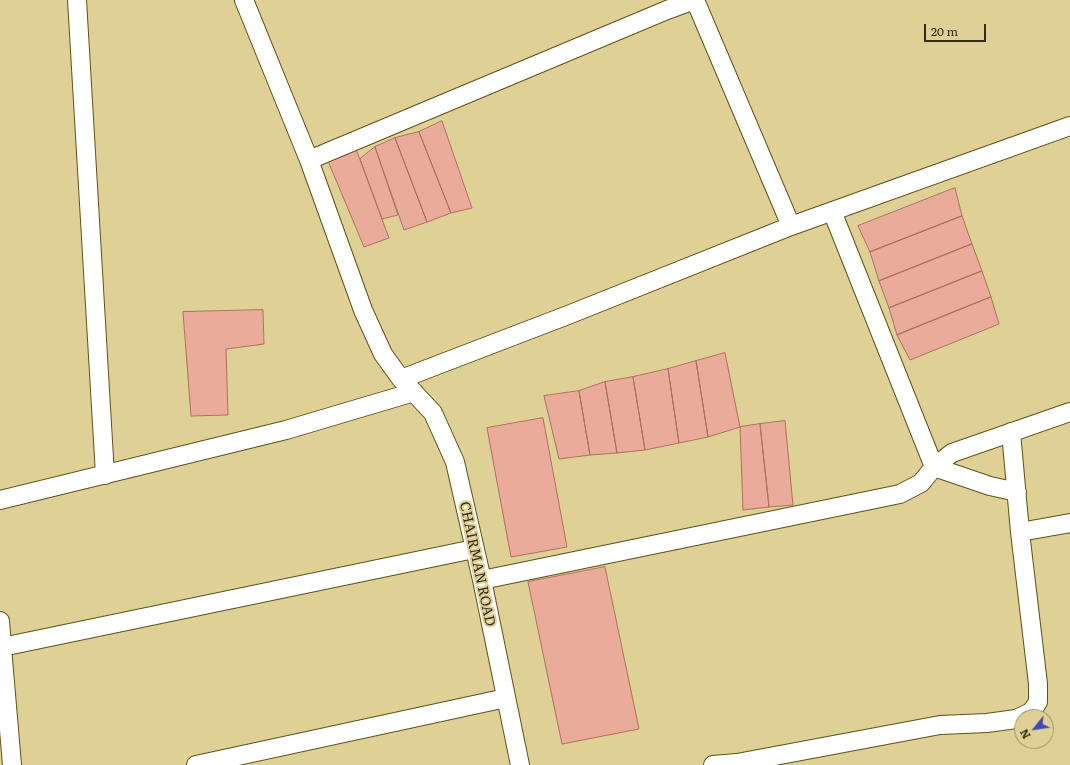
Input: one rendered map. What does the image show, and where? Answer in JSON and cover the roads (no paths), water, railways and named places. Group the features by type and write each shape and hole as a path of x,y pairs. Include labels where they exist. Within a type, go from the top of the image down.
{"street":[{"path":"76,0 105,475"},
{"name":"CHAIRMAN ROAD","path":"244,0 309,160 363,310 383,354 401,379 434,414 455,462 482,580 520,765"},
{"path":"309,160 665,5 695,0 791,226"},
{"path":"401,379 568,315 791,226 1070,126"},
{"path":"832,211 934,467 990,486 1017,492"},
{"path":"0,500 286,430 414,392"},
{"path":"482,580 900,494 921,483 934,467 952,453 1070,412"},
{"path":"713,765 737,763 940,725 987,723 1016,719 1032,712 1038,702 1038,684 1020,532 1011,432"},
{"path":"1020,532 1070,523"},
{"path":"2,655 474,549"},
{"path":"0,621 12,765"},
{"path":"196,765 506,698"}]}
